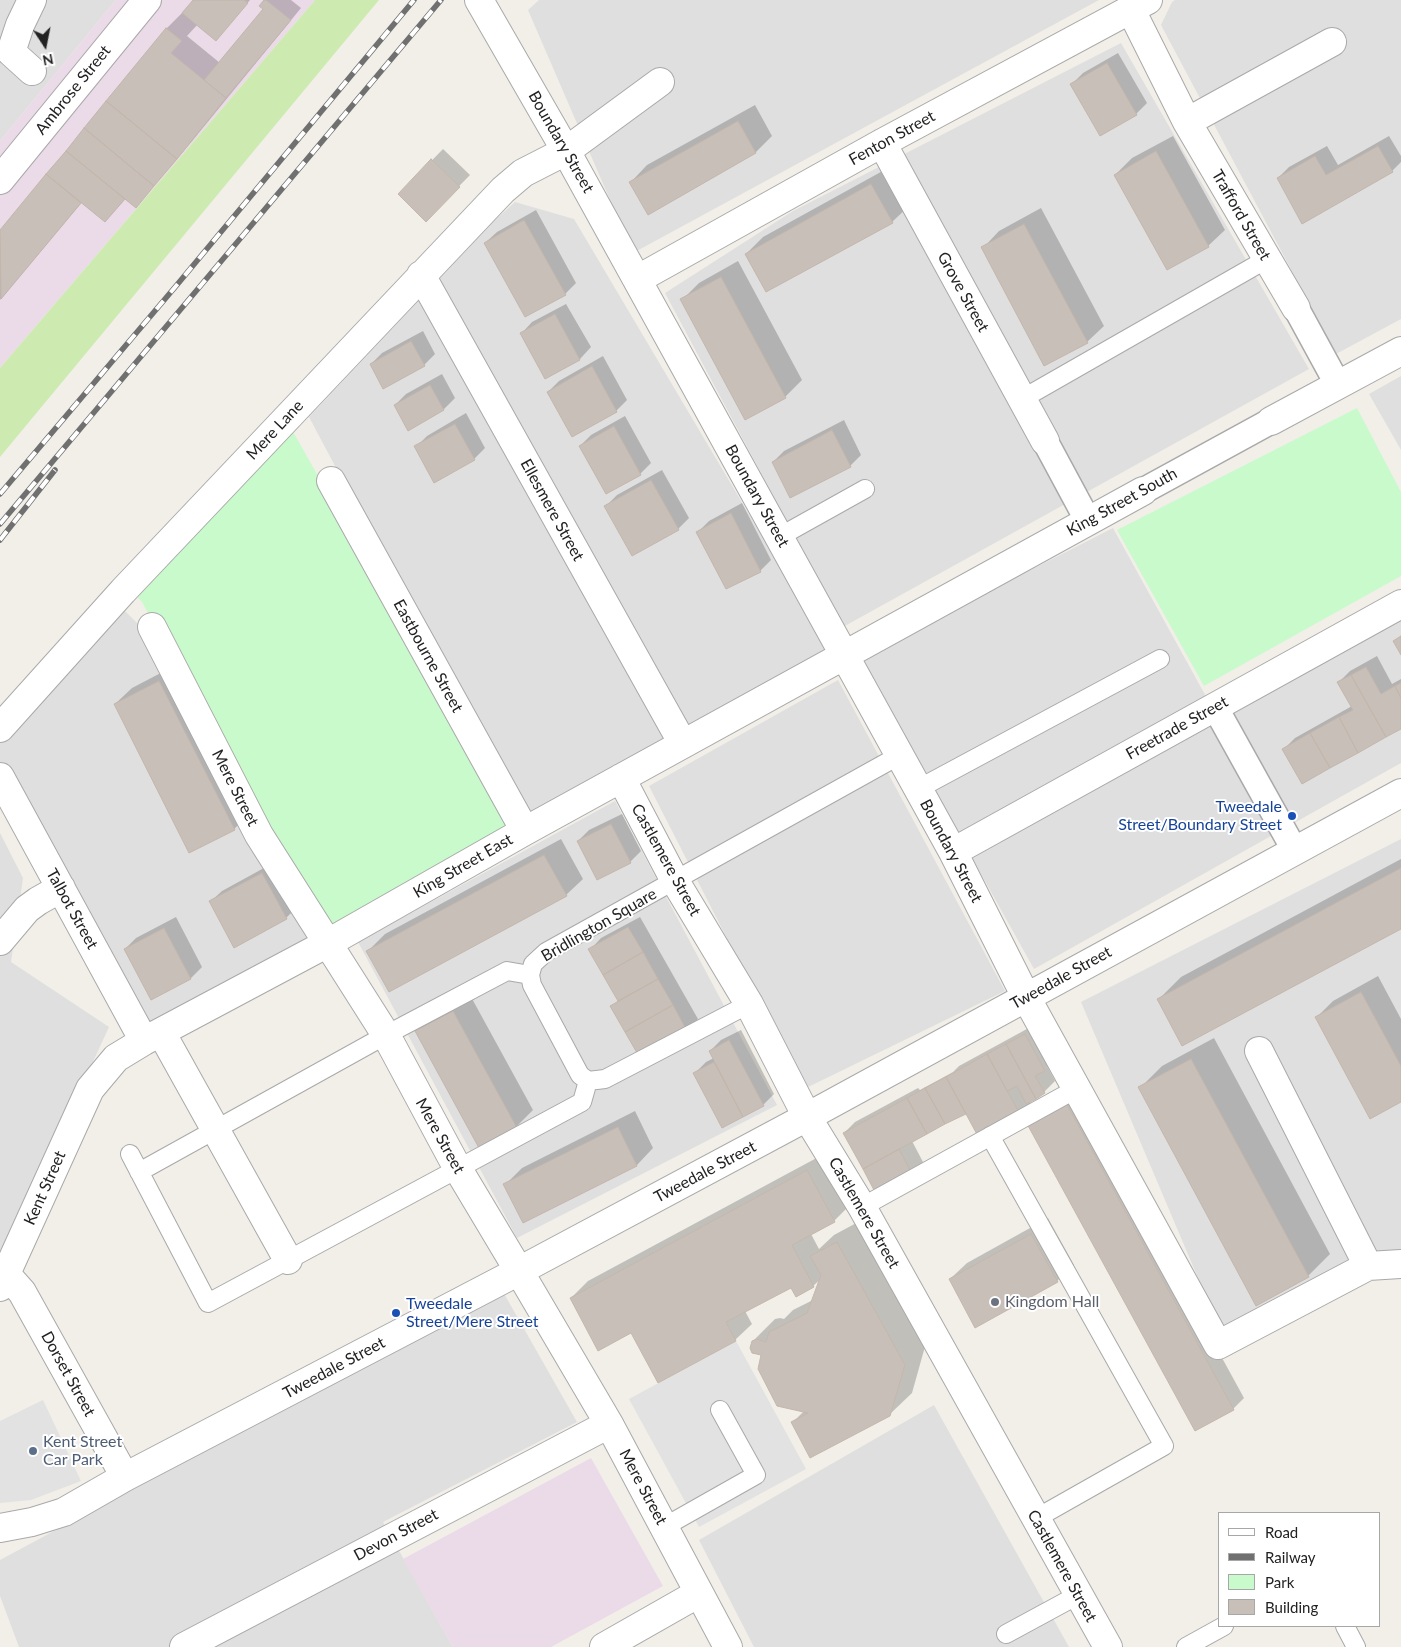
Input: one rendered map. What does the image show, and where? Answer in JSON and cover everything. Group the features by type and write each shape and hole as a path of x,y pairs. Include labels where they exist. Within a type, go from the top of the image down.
{"street":[{"path":"32,0 20,25 11,52 32,71"},
{"name":"Ambrose Street","path":"0,180 147,0"},
{"name":"Boundary Street","path":"479,0 638,279 900,755 953,852 1026,997 1218,1345 1368,1266"},
{"name":"Trafford Street","path":"1139,5 1187,122 1296,308"},
{"name":"Fenton Street","path":"638,279 882,143 1139,5"},
{"path":"1187,122 1332,42"},
{"name":"Mere Lane","path":"0,728 122,591 503,190 523,173 566,151 660,82"},
{"name":"Grove Street","path":"882,143 1045,441"},
{"name":"Ellesmere Street","path":"421,275 683,744"},
{"path":"1296,308 1338,385"},
{"name":"King Street South","path":"844,655 1401,351"},
{"path":"1045,441 1088,521"},
{"name":"Eastbourne Street","path":"331,481 525,831"},
{"name":"Freetrade Street","path":"953,852 1401,604"},
{"name":"Mere Street","path":"152,627 258,835 386,1035 458,1169 609,1424 728,1647"},
{"name":"King Street East","path":"90,1089 116,1058 153,1036 328,943 525,831 844,655"},
{"path":"1215,707 1295,851"},
{"name":"Talbot Street","path":"0,777 61,888 153,1036 215,1129 288,1260"},
{"name":"Castlemere Street","path":"621,778 676,881 749,1004 807,1117 862,1207 1108,1647"},
{"name":"Tweedale Street","path":"0,1528 32,1522 64,1512 125,1477 520,1271 807,1117 1401,792"},
{"path":"0,941 27,909 61,888"},
{"path":"1259,1051 1368,1266 1401,1264"},
{"name":"Kent Street","path":"3,1280 90,1089"},
{"name":"Dorset Street","path":"3,1280 22,1292 125,1477"},
{"name":"Devon Street","path":"184,1647 609,1424"},
{"path":"604,1647 699,1593"}],"lane":[{"path":"1022,399 1267,259"},
{"path":"779,537 865,489"},
{"path":"918,789 1160,659"},
{"name":"Bridlington Square","path":"588,1081 580,1075 532,985 530,975 533,964 546,952 900,755"},
{"path":"139,1172 386,1035 507,971 530,975"},
{"path":"130,1154 208,1303 582,1102 588,1081 605,1080 749,1004"},
{"path":"862,1207 1076,1089"},
{"path":"990,1136 1164,1446 1035,1519"},
{"path":"664,1527 756,1475 720,1410"},
{"path":"1006,1634 1078,1595"},
{"path":"1186,1647 1222,1627"},
{"path":"1346,1627 1356,1647"}],"shaded area":[{"path":"0,0 116,0 0,141"},
{"path":"116,0 315,0 0,368 0,141"},
{"path":"539,0 1099,0 633,253 528,10"},
{"path":"1175,0 1401,0 1401,319 1336,354 1161,25 1172,2"},
{"path":"1121,43 1309,369 843,627 665,293 793,211"},
{"path":"515,202 574,219 833,656 526,825 309,417 494,221"},
{"path":"1401,376 1401,450 1369,394"},
{"path":"1113,528 1214,711 1401,610 1401,763 1034,969 860,657"},
{"path":"120,606 145,631 319,945 146,1034 0,765 0,736"},
{"path":"838,680 1005,991 804,1089 649,786"},
{"path":"615,801 777,1105 517,1238 358,942"},
{"path":"0,833 23,878 11,962 109,1027 0,1263"},
{"path":"1401,839 1401,1254 1355,1256 1221,1332 1081,1002"},
{"path":"502,1290 577,1422 383,1522 453,1647 19,1647 0,1596 0,1560"},
{"path":"736,1341 806,1469 699,1527 629,1399"},
{"name":"Kent Street Car Park","path":"43,1400 81,1481 31,1500 0,1503 0,1421"},
{"path":"934,1405 1069,1647 754,1647 699,1540"},
{"path":"591,1458 663,1586 551,1647 453,1647 403,1559"}],"green space":[{"path":"315,0 379,0 0,457 0,368"},
{"path":"1357,408 1401,492 1401,576 1204,686 1117,530"},
{"path":"287,421 517,829 331,935 261,824 142,602 131,590"}],"building":[{"path":"193,0 244,0 248,3 216,41 182,13"},
{"path":"264,0 291,20 226,98 204,80 263,9 259,6"},
{"path":"166,28 182,41 171,53 226,98 177,159 106,101"},
{"path":"1107,63 1137,115 1100,136 1070,84"},
{"path":"106,101 177,159 154,186 84,128"},
{"path":"738,121 756,153 648,215 629,182"},
{"path":"84,128 154,186 136,208 66,151"},
{"path":"1378,146 1393,172 1302,224 1277,178 1315,156 1326,175"},
{"path":"66,151 125,199 105,222 46,174"},
{"path":"1156,151 1209,247 1167,270 1114,175"},
{"path":"431,159 460,187 426,222 398,194"},
{"path":"46,174 81,203 1,299 0,230"},
{"path":"871,184 893,223 766,292 745,254"},
{"path":"524,220 566,295 525,317 484,243"},
{"path":"1024,224 1088,343 1044,366 981,247"},
{"path":"721,277 786,398 745,420 680,299"},
{"path":"555,314 580,360 545,379 520,333"},
{"path":"411,341 425,366 383,389 370,364"},
{"path":"592,366 617,412 572,437 547,392"},
{"path":"430,385 444,410 408,431 394,405"},
{"path":"455,424 475,460 434,483 414,446"},
{"path":"614,426 641,475 606,494 579,446"},
{"path":"832,430 851,467 790,498 772,462"},
{"path":"651,480 679,530 632,556 604,506"},
{"path":"731,513 761,572 726,589 696,532"},
{"path":"1401,636 1401,655 1393,641"},
{"path":"1366,667 1381,694 1395,686 1401,698 1401,729 1386,737 1351,675"},
{"path":"1351,675 1386,737 1358,753 1339,717 1353,710 1337,682"},
{"path":"159,681 235,830 189,853 114,704"},
{"path":"1401,683 1401,698 1395,686"},
{"path":"1339,717 1358,753 1330,768 1310,733"},
{"path":"1310,733 1330,768 1302,784 1282,749"},
{"path":"611,824 631,863 597,880 577,841"},
{"path":"544,855 567,896 389,992 366,951"},
{"path":"1401,868 1401,929 1182,1046 1157,999"},
{"path":"262,873 287,919 234,948 209,901"},
{"path":"628,927 643,952 603,975 588,949"},
{"path":"164,928 191,979 151,1000 124,949"},
{"path":"643,952 658,979 618,1001 603,975"},
{"path":"658,979 673,1005 625,1032 610,1006"},
{"path":"1361,992 1401,1066 1401,1102 1370,1119 1315,1017"},
{"path":"673,1005 687,1031 640,1058 625,1032"},
{"path":"453,1011 517,1128 479,1148 415,1031"},
{"path":"1025,1034 1045,1071 1035,1076 1045,1093 1036,1099 1006,1044"},
{"path":"729,1040 764,1106 743,1117 709,1051"},
{"path":"1006,1044 1036,1099 1026,1104 1017,1086 1007,1091 987,1054"},
{"path":"987,1054 1021,1116 979,1138 946,1077"},
{"path":"1191,1059 1309,1277 1256,1306 1138,1087"},
{"path":"714,1062 743,1117 722,1128 693,1073"},
{"path":"946,1077 966,1114 945,1124 925,1088"},
{"path":"925,1088 945,1124 927,1134 907,1098"},
{"path":"907,1098 927,1134 863,1169 843,1133"},
{"path":"1065,1101 1234,1410 1195,1431 1026,1122"},
{"path":"618,1127 637,1166 523,1223 503,1184"},
{"path":"899,1149 912,1174 876,1194 863,1169"},
{"path":"807,1170 835,1222 792,1245 814,1287 796,1297 791,1288 726,1322 736,1341 658,1383 631,1333 598,1351 570,1298"},
{"path":"1031,1234 1058,1282 975,1328 949,1279"},
{"path":"837,1242 905,1365 890,1416 810,1458 791,1422 808,1413 777,1406 758,1369 761,1355 752,1353 750,1348 752,1341 757,1339 766,1342 769,1332 807,1313 821,1275 810,1256"}],"railway":[{"path":"0,494 414,0"},
{"path":"0,524 441,0"},
{"path":"0,540 55,470"}],"place":[{"name":"Tweedale Street/Boundary Street","path":"1292,816"},
{"name":"Kingdom Hall","path":"995,1302"},
{"name":"Tweedale Street/Mere Street","path":"396,1313"},
{"name":"Kent Street Car Park","path":"33,1451"}]}
